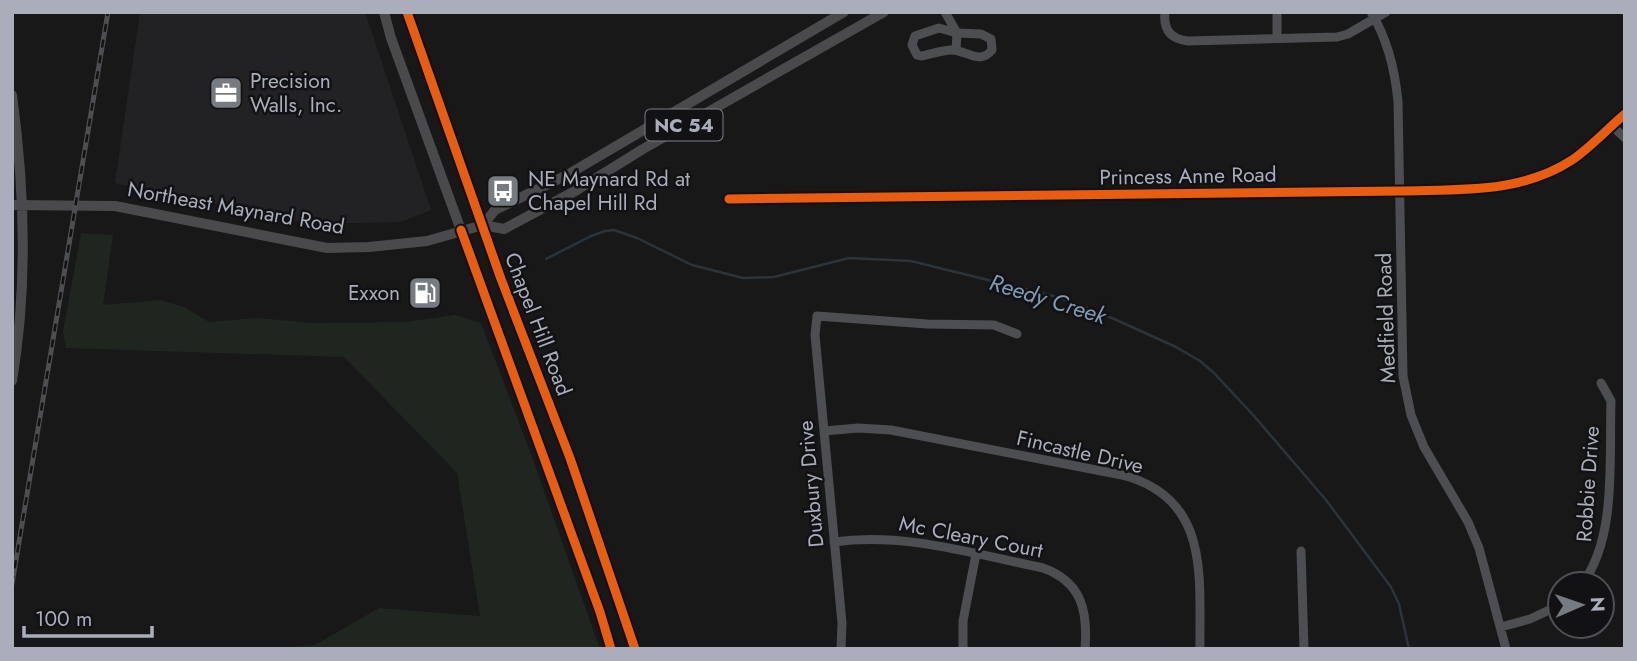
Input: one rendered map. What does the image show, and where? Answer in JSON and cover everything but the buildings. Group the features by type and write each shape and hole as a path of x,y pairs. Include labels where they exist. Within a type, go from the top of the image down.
{"main road":[{"name":"Chapel Hill Road","path":"384,12 391,38 600,612 611,649"},
{"name":"Chapel Hill Road","path":"407,12 501,279 574,470 635,649"},
{"name":"Northeast Maynard Road","path":"484,225 495,210 567,175 844,12"},
{"name":"Northeast Maynard Road","path":"17,205 114,206 327,248 427,241 484,225 504,229 884,12"},
{"path":"12,94 21,175 17,205 24,250 12,381"}],"street":[{"path":"945,12 957,33 956,50"},
{"path":"1165,12 1167,31 1180,40 1337,37 1348,34 1373,15 1386,12"},
{"path":"1277,12 1277,39"},
{"name":"Medfield Road","path":"1373,15 1389,50 1398,102 1403,376 1408,400 1424,447 1468,522 1479,548 1506,649"},
{"path":"939,28 957,33 981,34 991,39 992,50 984,57 977,58 956,50 922,56 914,51 912,45 915,36 939,28"},
{"name":"Princess Anne Road","path":"729,200 1400,191 1504,187 1569,162 1625,114"},
{"path":"1612,126 1625,138"},
{"name":"Duxbury Drive","path":"841,649 842,623 815,335 817,316 927,324 994,325 1017,334"},
{"name":"Robbie Drive","path":"1591,570 1606,530 1611,401 1601,383"},
{"name":"Fincastle Drive","path":"824,430 891,430 1122,475 1154,488 1183,518 1196,546 1200,649"},
{"name":"Mc Cleary Court","path":"834,542 890,539 1043,568 1064,579 1080,598 1084,611 1086,649"},
{"path":"1301,551 1304,649"},
{"path":"963,649 963,621 976,554"},
{"path":"1501,628 1546,613"}],"shaded area":[{"path":"140,12 365,12 431,210 401,222 311,224 115,183"},
{"path":"81,233 113,235 103,305 159,300 184,307 209,322 257,318 314,323 405,322 455,315 481,323 600,649 269,649 315,645 379,608 480,616 457,473 344,357 66,348 63,332"}],"waterway":[{"name":"Reedy Creek","path":"546,259 591,236 614,230 637,238 692,265 743,278 774,277 849,258 911,261 1057,297 1112,318 1200,361 1254,416 1326,500 1391,587 1399,604 1409,649"}],"railway":[{"path":"12,584 108,12"}],"cycle path":[{"path":"407,12 501,279 570,458 635,649"},
{"path":"729,199 1489,188 1531,179 1552,171 1579,155 1625,114"},
{"path":"461,230 600,612 611,649"}],"place":[{"name":"Precision Walls, Inc.","path":"226,93"},
{"name":"NE Maynard Rd at Chapel Hill Rd","path":"503,191"},
{"name":"Exxon","path":"425,293"}]}
